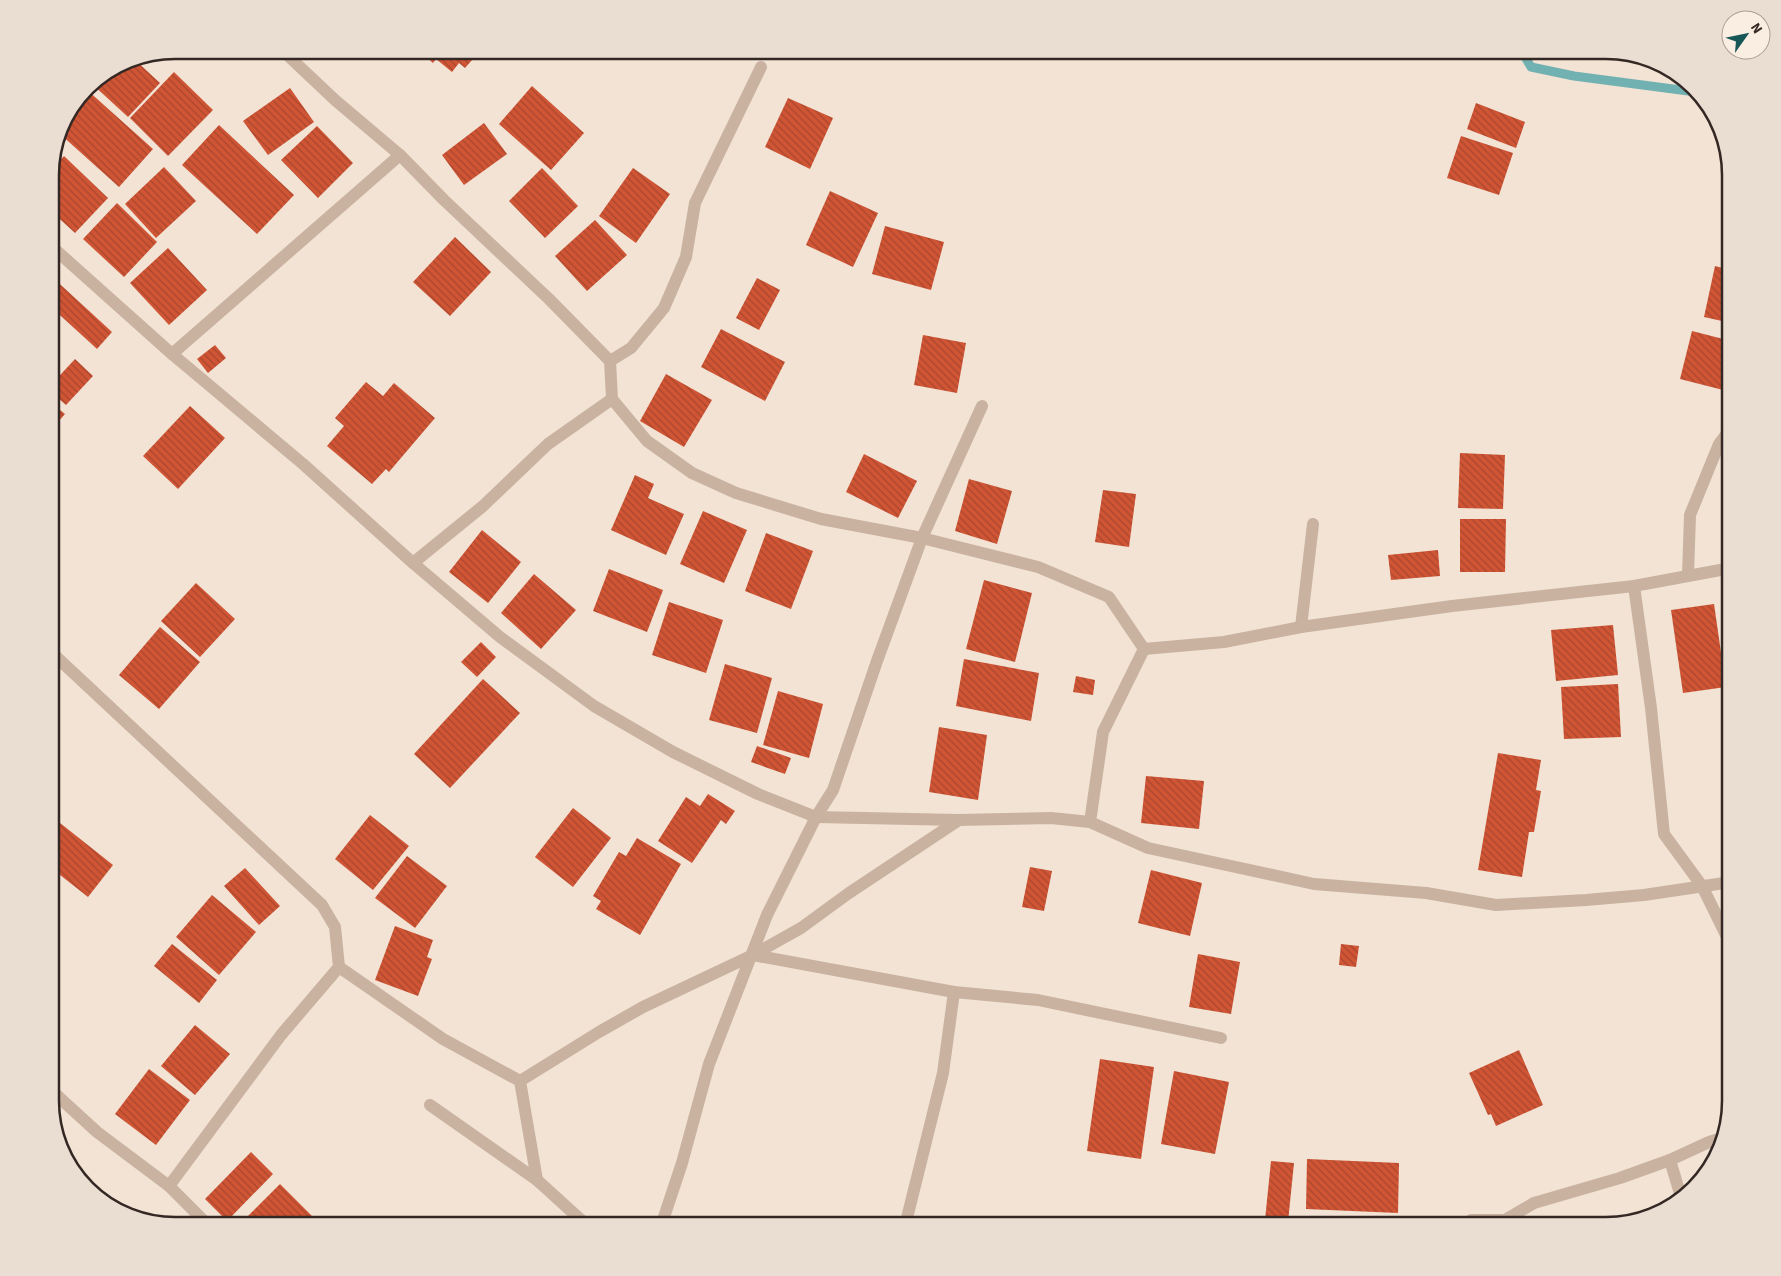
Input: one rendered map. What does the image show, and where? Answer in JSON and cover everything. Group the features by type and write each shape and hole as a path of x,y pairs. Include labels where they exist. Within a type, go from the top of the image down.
{"street":[{"path":"292,59 335,100 400,155 444,200 549,299 610,361 612,399 647,441 692,473 736,493 821,518 922,538 1038,567 1109,597 1144,649"},
{"path":"610,361 631,348 664,308 686,257 695,203 761,67"},
{"path":"172,354 400,155"},
{"path":"59,253 172,354 303,464 413,563 500,637 594,706 673,752 758,794 816,817 959,820 1051,818 1090,822 1148,848 1314,884 1426,893 1496,905 1586,900 1722,883"},
{"path":"413,563 483,506 548,444 612,399"},
{"path":"664,1217 682,1163 709,1064 767,915 816,817 833,790 877,660 922,538 982,406"},
{"path":"1688,575 1690,515 1722,440"},
{"path":"1302,627 1313,524"},
{"path":"1144,649 1224,642 1302,627 1452,606 1634,586 1722,569"},
{"path":"1634,586 1651,708 1664,834 1702,886 1722,927"},
{"path":"1090,822 1103,732 1144,649"},
{"path":"59,659 322,904 335,926 339,967 281,1035 169,1186"},
{"path":"520,1081 636,1011 752,955 801,928 849,893 959,820"},
{"path":"752,955 954,992 1038,1000 1222,1038"},
{"path":"339,967 444,1039 520,1081"},
{"path":"908,1217 942,1073 954,992"},
{"path":"520,1081 537,1180"},
{"path":"59,1097 97,1132 169,1186 199,1217"},
{"path":"430,1105 537,1180 578,1217"},
{"path":"1509,1217 1534,1203 1620,1178 1670,1160 1716,1140"},
{"path":"1670,1160 1679,1191"}],"building":[{"path":"436,59 473,59 465,68 459,63 452,72"},
{"path":"140,65 160,83 128,117 97,88 117,74"},
{"path":"174,72 213,110 168,156 130,118"},
{"path":"532,86 584,133 551,170 499,124"},
{"path":"290,88 314,122 268,155 243,121"},
{"path":"92,94 153,149 119,187 65,139 78,110"},
{"path":"788,98 833,118 810,169 765,147"},
{"path":"1476,103 1525,122 1516,148 1467,129"},
{"path":"484,123 507,154 464,185 442,155"},
{"path":"219,125 294,195 257,234 182,165"},
{"path":"317,126 353,163 318,198 281,160"},
{"path":"1461,136 1513,153 1499,195 1447,178"},
{"path":"64,156 108,198 75,233 59,218 60,160"},
{"path":"164,167 196,201 156,238 125,204"},
{"path":"542,168 578,206 545,238 509,201"},
{"path":"633,168 670,194 636,243 599,216"},
{"path":"830,191 878,213 853,267 806,245"},
{"path":"117,203 157,242 124,277 83,239"},
{"path":"595,220 627,255 587,291 555,256"},
{"path":"885,226 944,242 931,290 872,274"},
{"path":"455,237 491,272 450,316 413,282"},
{"path":"168,248 207,290 169,325 130,283"},
{"path":"1715,266 1722,268 1722,321 1704,317"},
{"path":"757,278 780,290 759,330 736,318"},
{"path":"59,283 112,332 97,349 59,314"},
{"path":"721,329 785,362 765,401 701,367"},
{"path":"1692,331 1722,339 1722,390 1680,379"},
{"path":"923,335 966,343 957,393 914,385"},
{"path":"215,345 226,358 208,373 197,359"},
{"path":"75,359 93,376 66,405 59,399 59,376"},
{"path":"666,374 712,400 684,447 640,421"},
{"path":"366,382 383,396 394,383 435,418 389,472 386,469 372,484 327,446 344,426 335,418"},
{"path":"190,406 225,438 178,489 143,456"},
{"path":"59,409 65,414 59,421"},
{"path":"1460,453 1505,455 1503,509 1458,508"},
{"path":"864,454 917,481 898,518 846,492"},
{"path":"635,475 654,484 648,498 684,514 666,555 611,530"},
{"path":"969,479 1012,491 997,544 955,531"},
{"path":"1103,490 1136,494 1129,547 1095,542"},
{"path":"703,511 747,530 724,583 680,564"},
{"path":"1460,519 1506,519 1505,572 1460,572"},
{"path":"482,530 521,562 488,603 449,572"},
{"path":"766,533 813,551 791,609 745,591"},
{"path":"1438,550 1440,576 1391,580 1388,555"},
{"path":"609,569 663,590 647,632 593,611"},
{"path":"534,574 576,610 541,649 501,613"},
{"path":"984,580 1032,593 1015,662 966,649"},
{"path":"196,583 235,619 200,657 161,621"},
{"path":"669,602 723,620 706,673 652,655"},
{"path":"1714,604 1722,659 1722,688 1683,693 1671,610"},
{"path":"1613,625 1618,675 1556,681 1551,630"},
{"path":"160,627 200,662 159,709 119,675"},
{"path":"481,642 496,657 477,677 461,662"},
{"path":"964,659 1039,673 1031,721 956,706"},
{"path":"725,664 772,678 757,733 709,720"},
{"path":"1076,676 1095,680 1093,695 1073,692"},
{"path":"483,679 520,713 450,788 414,754"},
{"path":"1618,684 1621,737 1564,739 1561,687"},
{"path":"778,691 823,704 809,758 763,745"},
{"path":"939,727 987,735 978,800 929,792"},
{"path":"757,746 791,758 785,774 751,762"},
{"path":"1498,753 1541,760 1536,790 1541,791 1534,832 1529,832 1522,877 1478,870"},
{"path":"1146,776 1204,781 1199,829 1141,823"},
{"path":"708,794 735,811 726,824 721,820 692,863 658,841 686,797 700,806"},
{"path":"573,808 611,838 573,887 535,857"},
{"path":"370,815 409,846 373,890 335,859"},
{"path":"59,822 113,865 88,897 59,874"},
{"path":"637,838 681,864 640,935 596,909 601,901 593,896 619,852 626,856"},
{"path":"407,856 447,886 415,928 375,898"},
{"path":"1030,867 1052,871 1044,911 1022,907"},
{"path":"245,868 280,906 259,925 224,886"},
{"path":"1151,870 1202,883 1190,936 1138,923"},
{"path":"212,895 256,932 219,975 176,937"},
{"path":"395,926 433,940 427,957 432,959 418,996 375,980"},
{"path":"172,944 217,980 199,1003 154,966"},
{"path":"1341,944 1359,946 1356,967 1339,965"},
{"path":"1198,954 1240,962 1231,1014 1189,1007"},
{"path":"195,1025 230,1054 195,1095 161,1066"},
{"path":"1519,1050 1543,1105 1496,1126 1491,1114 1488,1115 1469,1073"},
{"path":"1100,1059 1154,1067 1141,1159 1087,1151"},
{"path":"149,1069 190,1100 156,1145 115,1114"},
{"path":"1174,1071 1229,1082 1215,1154 1161,1144"},
{"path":"251,1152 273,1174 231,1217 223,1217 205,1199"},
{"path":"1307,1159 1399,1163 1398,1213 1306,1209"},
{"path":"1271,1161 1294,1163 1289,1217 1265,1217"},
{"path":"280,1184 312,1216 311,1217 247,1217"}],"waterway":[{"path":"1526,59 1531,67 1574,76 1685,91"}]}
